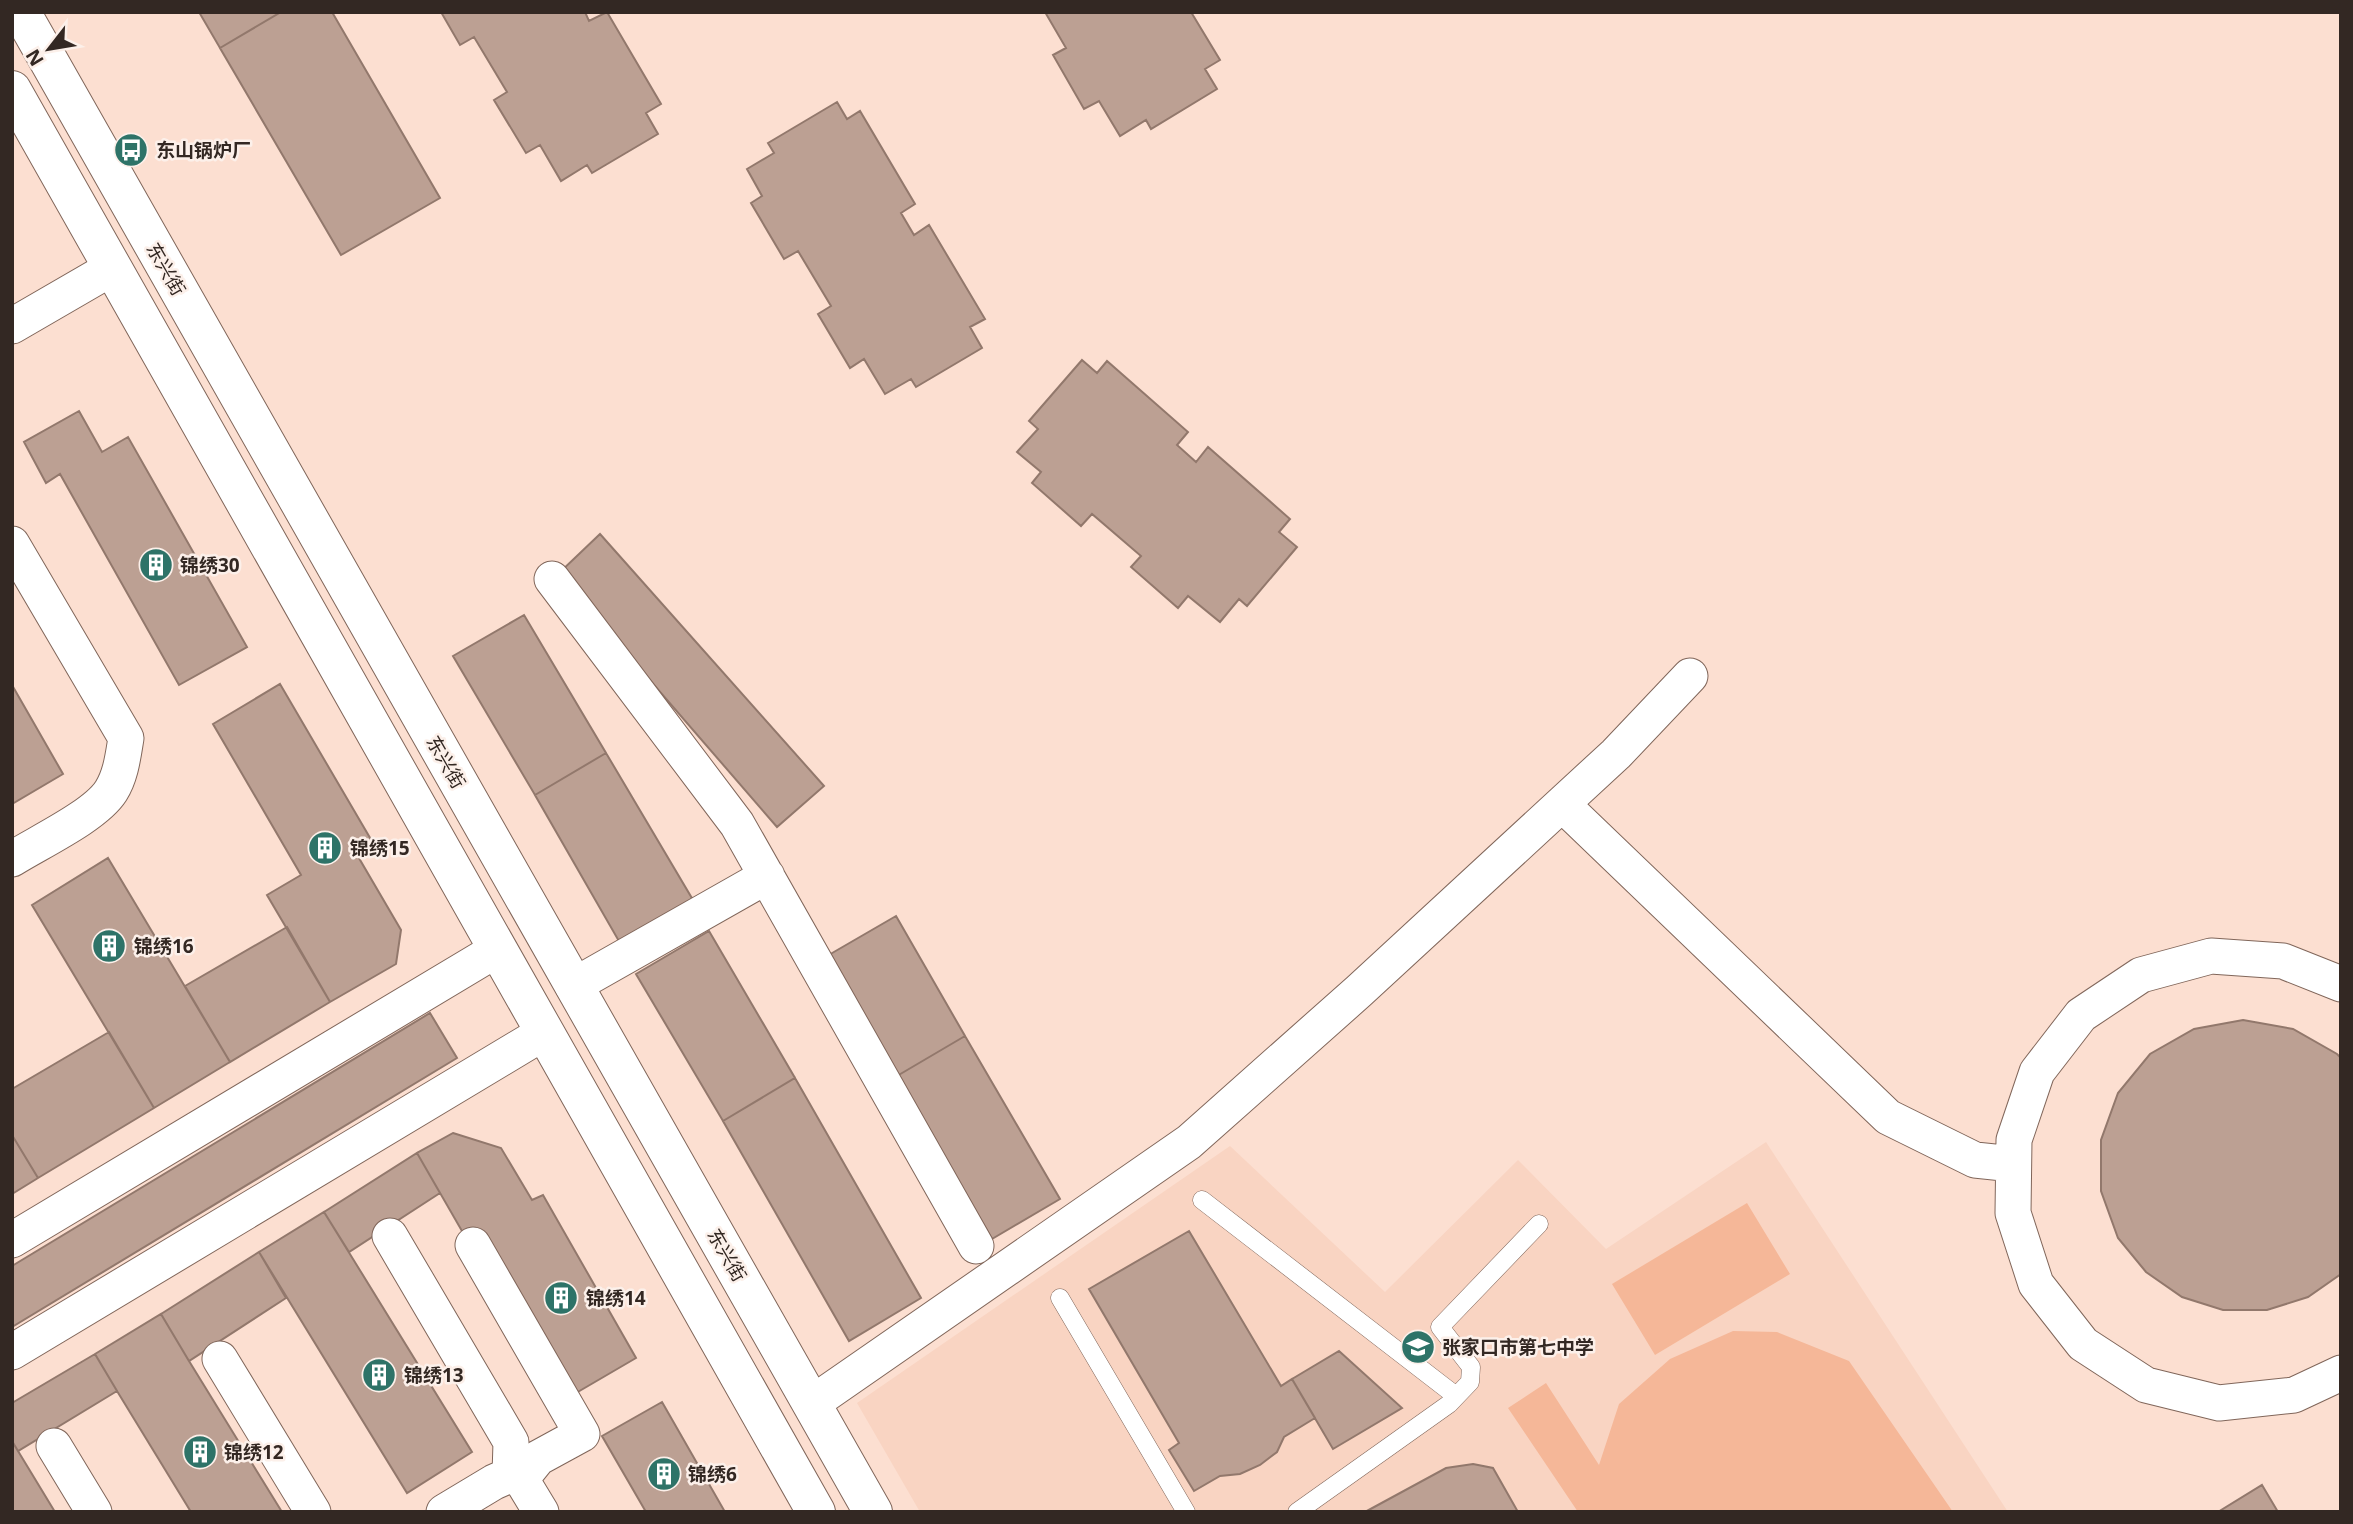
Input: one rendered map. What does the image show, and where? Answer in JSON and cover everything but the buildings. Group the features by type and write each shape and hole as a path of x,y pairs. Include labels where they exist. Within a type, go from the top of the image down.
{"main road":[{"name":"东兴街","path":"21,12 873,1512"},
{"path":"12,90 816,1512"},
{"path":"112,268 152,245"},
{"path":"498,949 539,925"},
{"path":"545,1032 580,997"}],"street":[{"path":"12,326 112,268"},
{"path":"12,544 126,738 121,766 111,792 88,813 12,859"},
{"path":"552,579 737,824 976,1246"},
{"path":"811,1404 1189,1142 1359,991 1616,754 1690,676"},
{"path":"1562,804 1888,1117 1975,1160 2013,1164"},
{"path":"580,997 766,876"},
{"path":"12,1240 498,949"},
{"path":"2341,984 2283,961 2211,956 2141,975 2081,1015 2037,1072 2014,1140 2013,1164 2013,1213 2036,1284 2082,1344 2146,1384 2219,1402 2294,1395 2341,1373"},
{"path":"12,1352 545,1032"},
{"path":"390,1236 511,1442 515,1477 541,1512"},
{"path":"444,1512 494,1482 515,1477 538,1458 582,1434 473,1245"},
{"path":"220,1359 313,1512"},
{"path":"54,1446 94,1512"}],"lane":[{"path":"1202,1200 1456,1396"},
{"path":"1297,1512 1449,1404 1470,1381 1471,1367 1440,1327 1539,1224"},
{"path":"1060,1298 1186,1512"}],"shaded area":[{"name":"张家口市第七中学","path":"1766,1142 2008,1512 920,1512 857,1403 1230,1146 1385,1292 1518,1160 1606,1249"},
{"path":"1747,1203 1790,1274 1655,1355 1612,1284"},
{"path":"1733,1331 1777,1332 1849,1361 1953,1512 1578,1512 1508,1408 1546,1383 1599,1465 1619,1404 1670,1359"}],"place":[{"name":"东山锅炉厂","path":"131,150"},
{"name":"锦绣30","path":"156,565"},
{"name":"锦绣15","path":"325,848"},
{"name":"锦绣16","path":"109,946"},
{"name":"锦绣14","path":"561,1298"},
{"name":"张家口市第七中学","path":"1418,1347"},
{"name":"锦绣13","path":"379,1375"},
{"name":"锦绣12","path":"200,1452"},
{"name":"锦绣6","path":"664,1474"}]}
